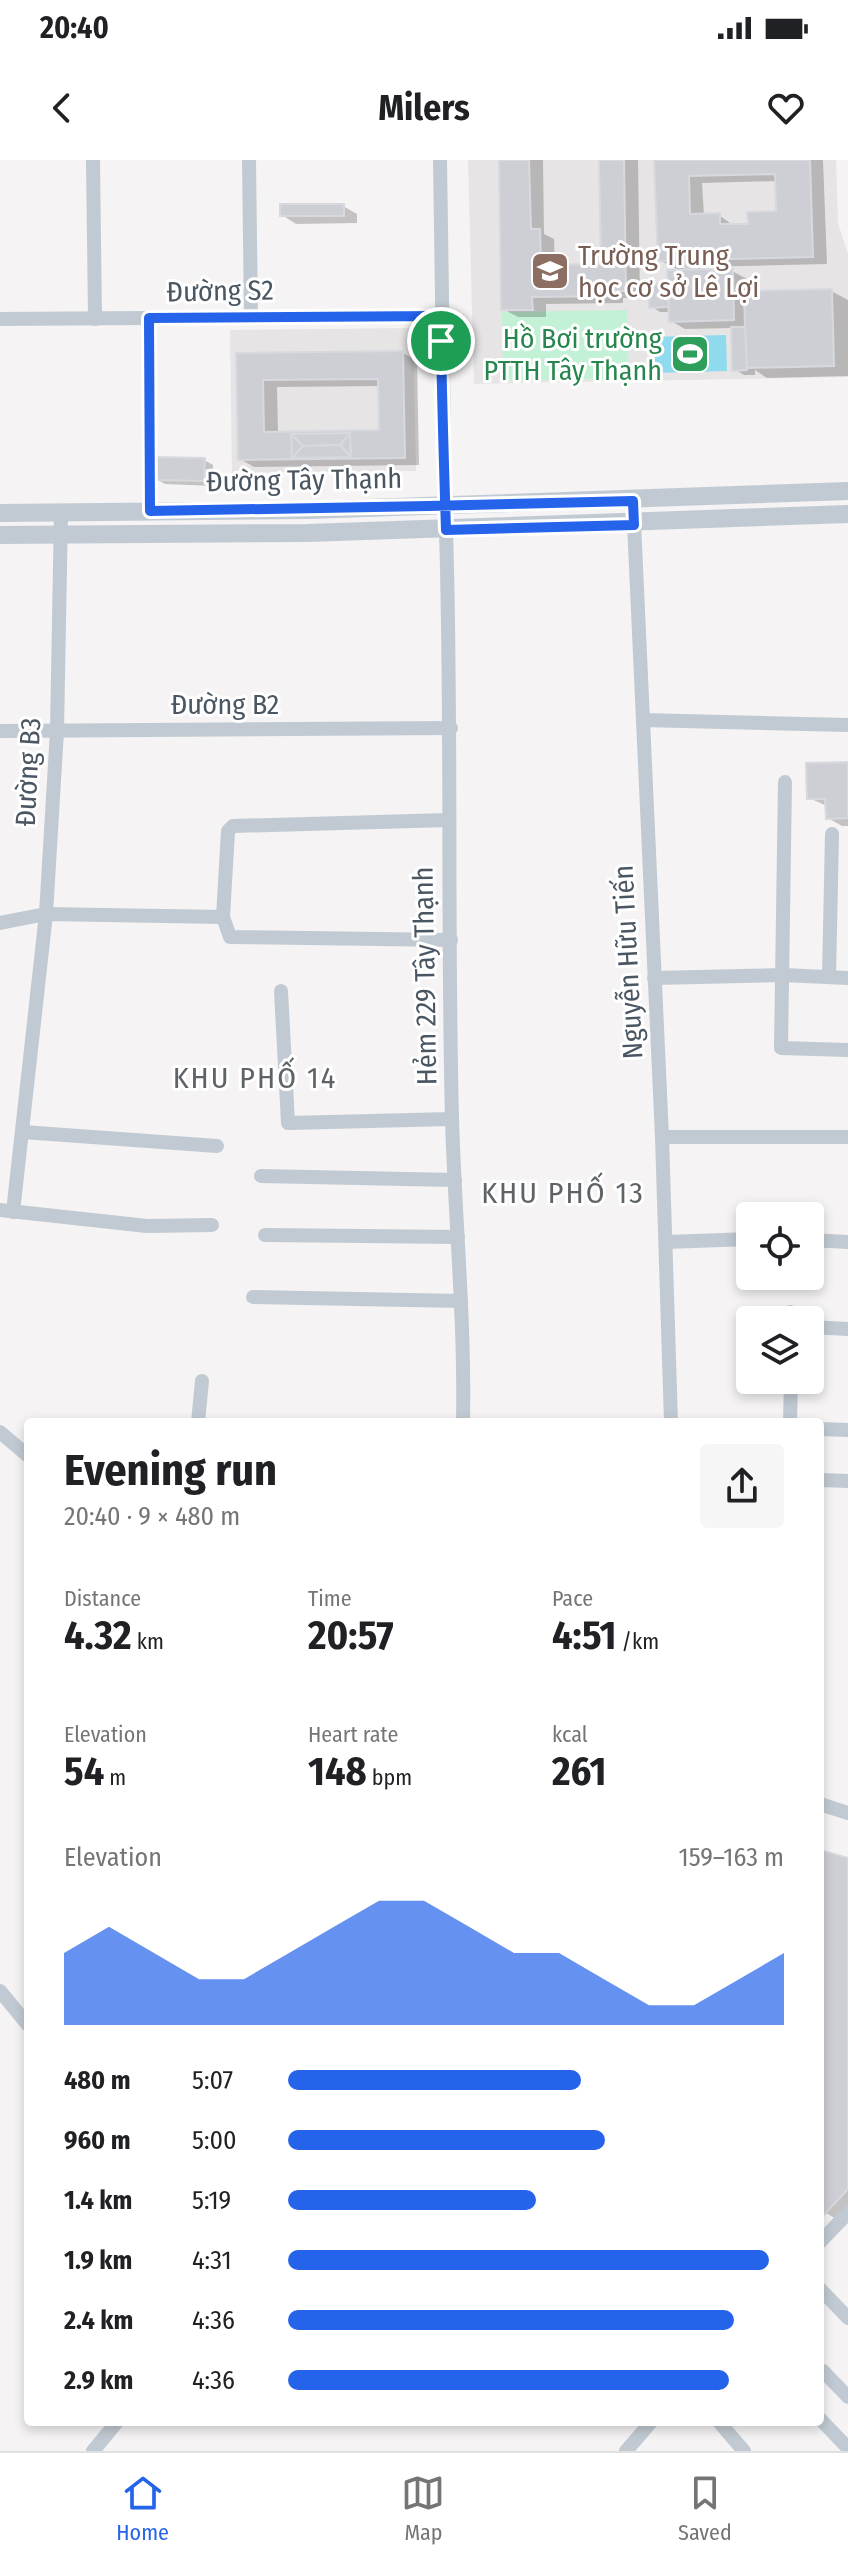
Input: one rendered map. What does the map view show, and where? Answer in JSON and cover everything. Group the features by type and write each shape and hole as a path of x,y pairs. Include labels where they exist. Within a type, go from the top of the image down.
{"street":[{"path":"93,160 95,319"},
{"path":"249,160 251,317"},
{"path":"440,160 440,316 446,530"},
{"name":"Đường S2","path":"0,319 440,316"},
{"path":"149,318 150,511"},
{"name":"Đường Tây Thạnh","path":"0,513 633,501 848,491"},
{"name":"Nguyễn Hữu Tiến","path":"633,501 662,1137 671,1418"},
{"name":"Đường B3","path":"7,1211 23,1132 46,914 57,731 61,512"},
{"name":"Đường Tây Thạnh","path":"0,535 446,530 634,525 848,514"},
{"name":"Hẻm 229 Tây Thạnh","path":"446,530 451,728 452,1119 463,1418"},
{"path":"643,720 848,725"},
{"name":"Đường B2","path":"0,731 451,728"},
{"path":"785,782 781,1048 848,1050"},
{"path":"449,820 233,826 228,831 223,917 230,937 451,940"},
{"path":"829,977 832,834"},
{"path":"0,923 46,914 223,917"},
{"path":"654,978 783,975 848,978"},
{"path":"281,991 288,1123 452,1119"},
{"path":"23,1132 217,1146"},
{"path":"662,1137 848,1137"},
{"path":"261,1176 455,1180"},
{"path":"7,1211 147,1226 212,1225"},
{"path":"265,1235 458,1237"},
{"path":"666,1242 736,1240"},
{"path":"824,1241 848,1242"},
{"path":"253,1297 461,1301"},
{"path":"824,1328 848,1329"},
{"path":"198,1418 202,1381"},
{"path":"790,1418 791,1394"},
{"path":"824,1429 848,1430"},
{"path":"0,1432 24,1453"},
{"path":"824,1480 848,1481"},
{"path":"824,1805 848,1813"},
{"path":"0,1991 24,2020"},
{"path":"824,2238 848,2213"},
{"path":"824,2293 848,2318"},
{"path":"824,2372 848,2397"},
{"path":"824,2423 848,2448"},
{"path":"93,2451 114,2426"},
{"path":"626,2451 648,2426"},
{"path":"722,2426 744,2451"}],"shaded area":[{"path":"468,160 836,160 838,223 848,254 848,377 474,384"},
{"path":"413,328 416,471 232,473 230,330"}],"green space":[{"path":"627,310 629,378 503,381 502,312"}],"water":[{"name":"Hồ Bơi trường PTTH Tây Thạnh","path":"726,335 727,371 653,373 652,337"}],"building":[{"path":"499,160 529,160 531,229 540,229 541,265 601,264 599,160 624,160 626,291 609,291 609,296 532,297 533,310 501,310"},
{"path":"654,160 810,160 813,257 658,261","holes":["775,174 776,211 747,212 748,224 720,224 720,213 690,214 689,176"]},
{"path":"280,204 344,204 344,216 280,216"},
{"path":"684,260 696,260 697,269 684,270"},
{"path":"733,269 734,320 669,322 667,270"},
{"path":"668,283 669,307 649,308 648,284"},
{"path":"832,289 834,366 746,368 744,291"},
{"path":"731,327 745,327 747,370 732,371"},
{"path":"403,351 405,458 238,460 236,353","holes":["378,379 379,430 264,432 263,380"]},
{"path":"350,433 351,457 340,445"},
{"path":"350,433 340,445 303,446 291,434"},
{"path":"291,434 303,446 292,458"},
{"path":"340,445 351,457 292,458 303,446"},
{"path":"155,457 205,458 204,481 154,480"},
{"path":"848,762 848,818 826,819 825,799 807,799 806,763"},
{"path":"824,1851 848,1858 848,2189 824,2215"}],"place":[{"name":"Trường Trung học cơ sở Lê Lợi","path":"550,271"},
{"name":"Hồ Bơi trường PTTH Tây Thạnh","path":"690,354"}],"district":[{"name":"KHU PHỐ 14","path":"255,1078"},
{"name":"KHU PHỐ 13","path":"563,1193"}],"route":[{"path":"441,341 440,316 149,318 150,511 309,510 428,506 445,505 473,504 633,501 634,525 446,530 445,505 445,476 441,341"}]}
